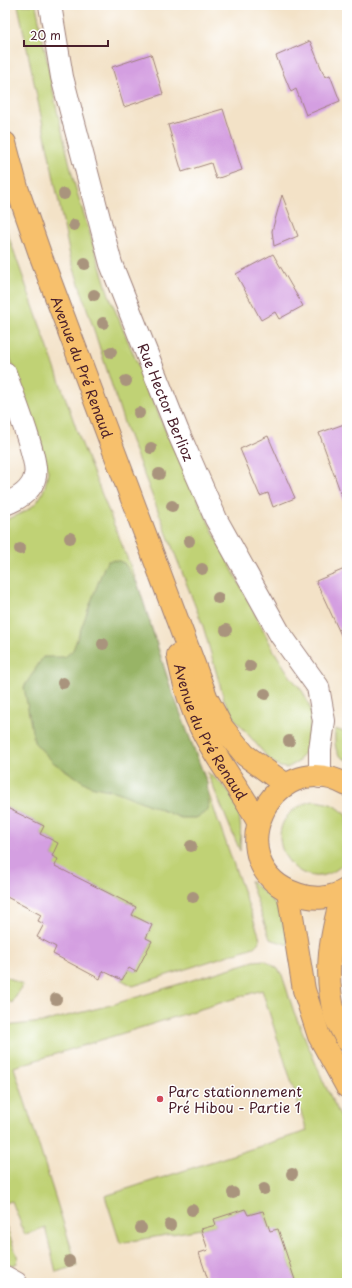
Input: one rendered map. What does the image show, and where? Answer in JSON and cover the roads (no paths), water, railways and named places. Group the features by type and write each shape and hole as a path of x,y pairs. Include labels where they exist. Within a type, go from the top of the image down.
{"main road":[{"name":"Avenue du Pré Renaud","path":"5,142 17,188 40,254 207,699 222,727 245,755 286,785"},
{"name":"Avenue du Pré Renaud","path":"166,588 179,661 190,700 204,735 245,798 258,822"},
{"path":"339,780 303,778 286,785 274,795 264,807 258,822 256,838 258,854 264,869 275,882 288,891 306,897 325,898 345,891"},
{"path":"288,891 304,990 319,1036 347,1087"},
{"path":"345,891 329,948 330,989 336,1017 347,1040"}],"street":[{"name":"Rue Hector Berlioz","path":"50,5 62,77 111,264 178,432 216,519 280,634 318,687 324,721 320,749 339,780"},
{"path":"5,373 35,461 35,476 29,490 17,499 5,504"},
{"path":"5,1278 16,1283"}],"place":[{"name":"Parc stationnement Pré Hibou - Partie 1","path":"160,1099"}]}
